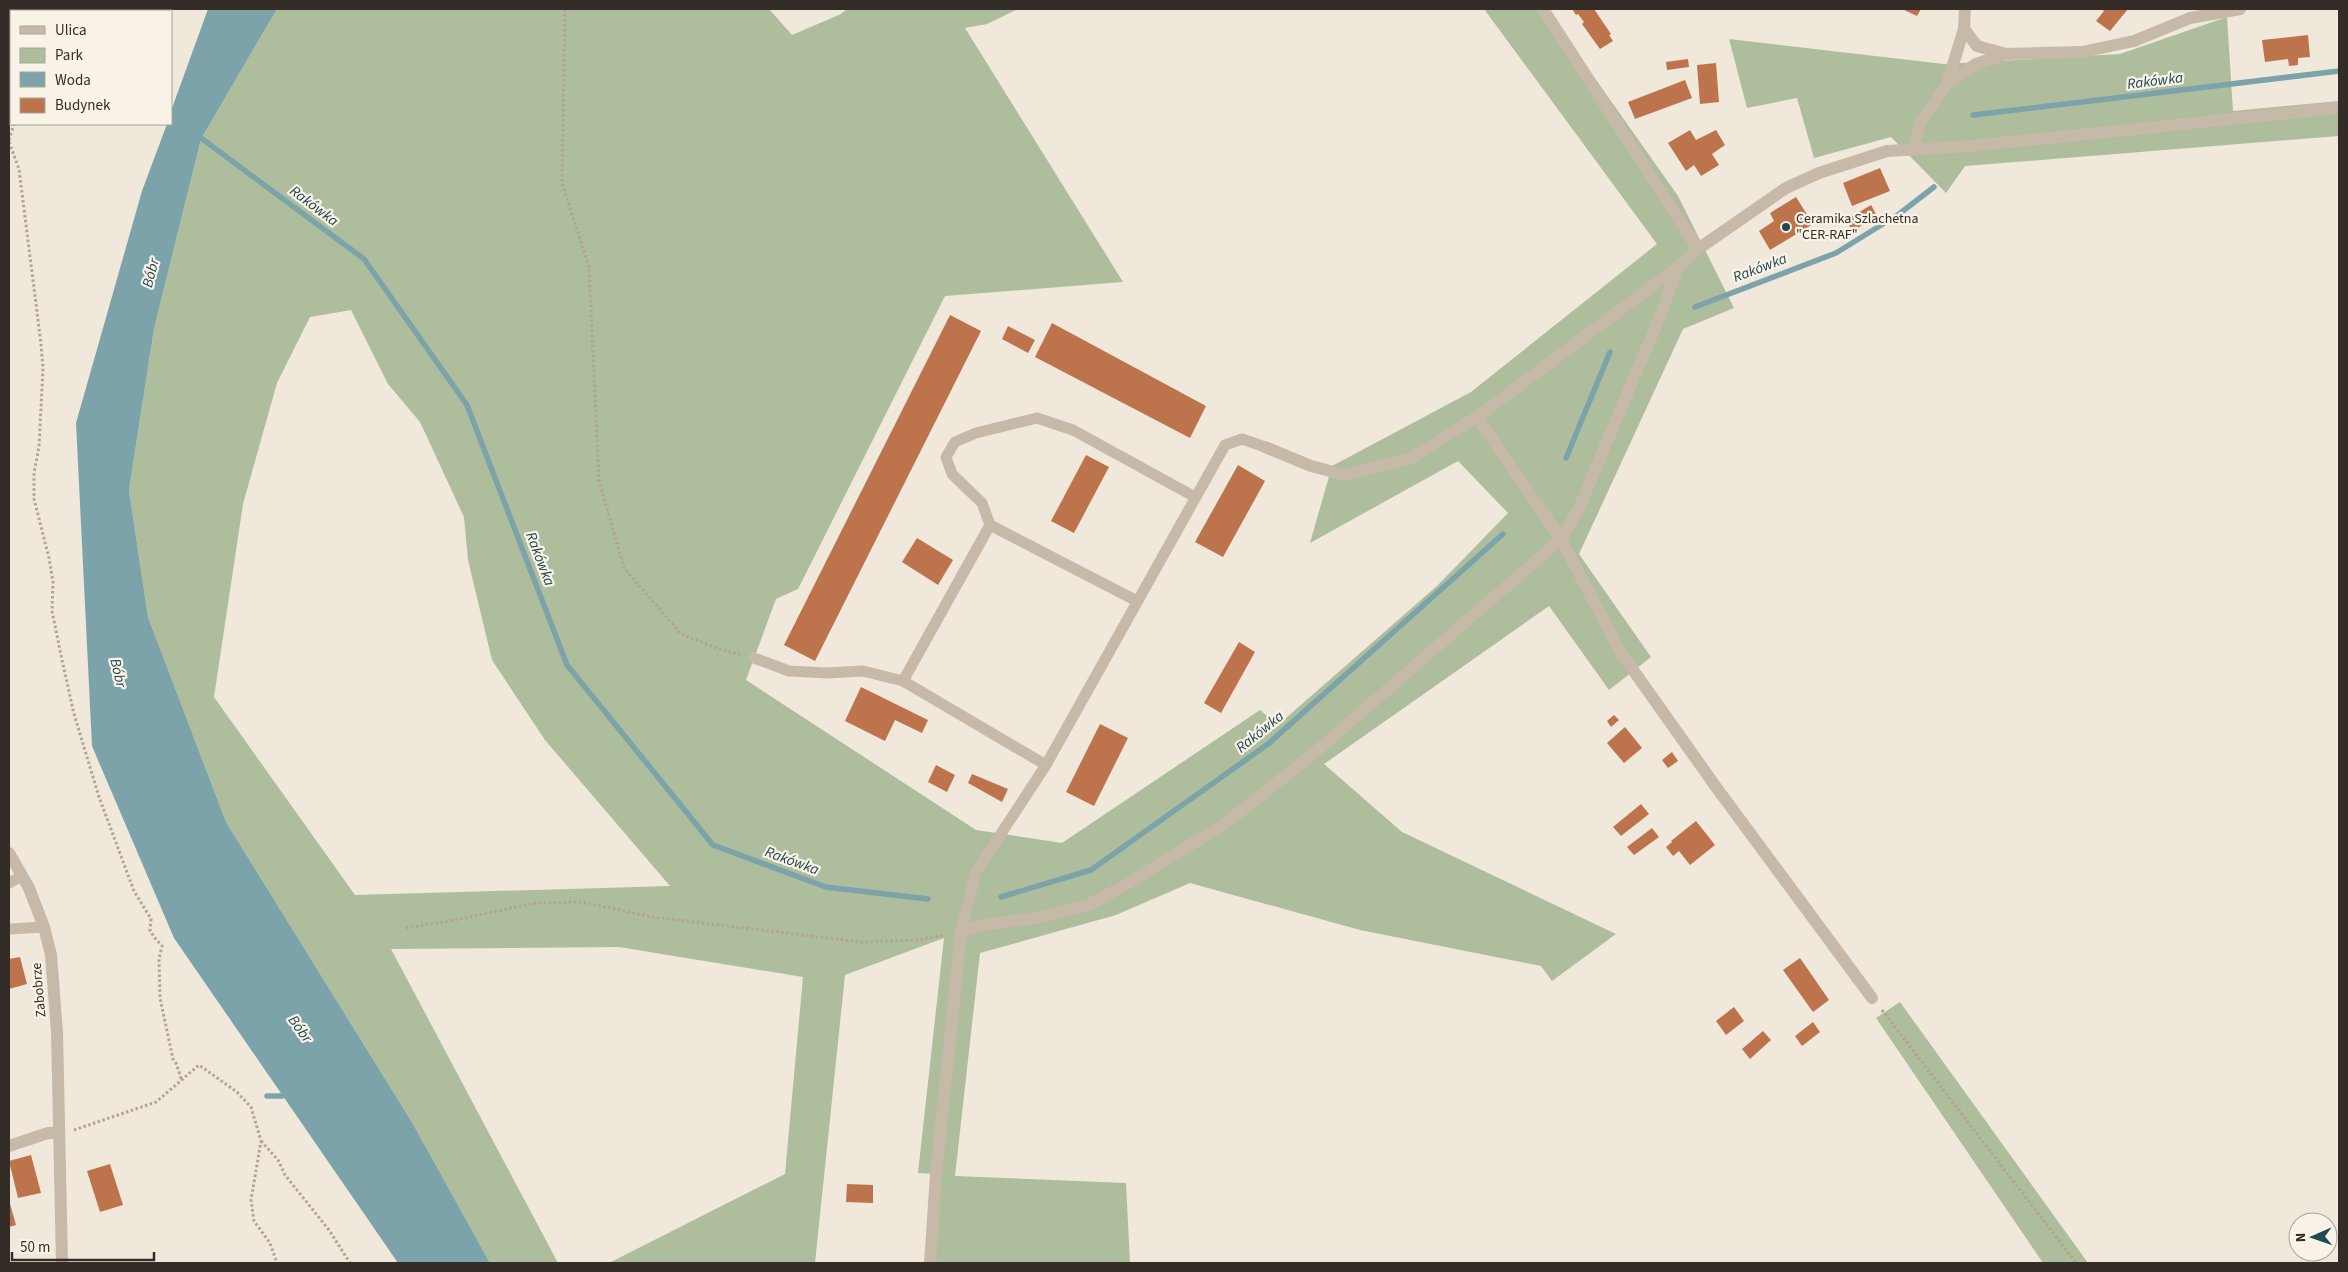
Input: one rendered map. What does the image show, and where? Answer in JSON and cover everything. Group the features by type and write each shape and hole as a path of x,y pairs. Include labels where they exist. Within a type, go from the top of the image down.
{"street":[{"path":"1544,9 1698,249"},
{"path":"1914,148 1920,123 1947,84 1964,29 1965,9"},
{"path":"1947,84 1976,64 2006,54 2082,52 2134,41 2190,18 2240,9"},
{"path":"1964,29 1977,46 2006,54"},
{"path":"1265,446 1311,466 1345,474 1411,458 1477,417 1678,267 1698,249 1786,188 1819,173 1887,151 1971,146 2339,108"},
{"path":"930,1263 936,1175 961,932 984,925 1042,917 1088,905 1122,887 1226,824 1312,756 1562,539 1580,508 1660,316 1678,267"},
{"path":"1477,417 1562,539 1621,652 1716,787 1872,998"},
{"name":"Zabobrze","path":"9,854 22,876 44,927 51,955 65,1132 62,1263"},
{"path":"9,1146 48,1133 65,1132"}],"lane":[{"path":"1137,601 990,526 982,503 952,474 946,457 954,442 968,436 1037,418 1073,430 1195,497"},
{"path":"961,932 976,872 1046,765 1225,445 1242,439 1265,446"},
{"path":"903,681 990,526"},
{"path":"754,658 789,671 827,674 862,671 903,681 1046,765"},
{"path":"9,883 22,876"},
{"path":"9,929 44,927"}],"path":[{"path":"565,9 562,183 589,267 600,481 624,568 681,634 718,648 754,658"},
{"path":"14,125 9,141 19,170 43,368 39,447 34,472 34,499 53,582 52,611 85,757 134,891 151,919 150,930 162,946 160,998 172,1059 176,1063 182,1081"},
{"path":"406,928 536,903 582,902 653,917 861,942 918,940 961,932"},
{"path":"1872,998 2076,1263"},
{"path":"65,1132 156,1102 199,1065 237,1092 251,1106 261,1141 251,1200 254,1221 270,1243 277,1263"},
{"path":"261,1141 278,1160 290,1182 330,1230 350,1263"}],"green space":[{"path":"277,9 769,9 792,35 841,14 847,9 1018,9 987,24 965,28 1123,282 945,296 798,589 776,599 746,680 976,830 1062,843 1260,710 1278,725 1438,585 1508,513 1458,461 1310,543 1332,466 1471,392 1657,244 1484,9 1546,9 1678,196 1734,308 1683,329 1579,554 1651,657 1609,690 1549,606 1324,764 1402,832 1616,934 1552,981 1541,966 1360,930 1190,883 1116,915 980,953 955,1176 1126,1183 1130,1263 930,1263 936,1174 918,1173 944,938 845,975 815,1263 609,1263 785,1174 803,977 619,947 391,949 558,1263 490,1263 413,1124 226,822 148,617 129,490 154,329 201,139","holes":["351,310 388,384 420,422 464,517 468,560 492,660 545,740 670,886 355,895 214,697 243,504 277,383 310,317"]},
{"path":"2227,17 2233,111 2339,101 2339,136 1965,166 1946,193 1891,137 1814,158 1797,98 1747,108 1729,39 1944,64 2120,54"},
{"path":"1900,1002 2088,1263 2043,1263 1876,1018"}],"water":[{"name":"Bóbr","path":"208,9 277,9 201,139 154,329 129,490 148,617 226,822 413,1124 490,1263 398,1263 174,938 92,746 76,423 142,191 167,125 172,125 172,108"}],"building":[{"path":"1572,9 1594,9 1611,34 1609,35 1613,41 1600,49 1582,24 1584,22"},
{"path":"1902,9 1921,9 1917,16"},
{"path":"2101,9 2128,9 2110,31 2096,21 2104,11"},
{"path":"2308,35 2310,57 2298,58 2298,65 2289,66 2288,59 2265,62 2262,40"},
{"path":"1688,59 1689,67 1667,70 1666,62"},
{"path":"1716,63 1719,102 1700,104 1697,65"},
{"path":"1685,80 1692,98 1635,119 1628,102"},
{"path":"1690,130 1696,140 1716,130 1725,145 1712,154 1719,165 1701,176 1694,165 1686,171 1668,143"},
{"path":"1880,168 1890,191 1852,206 1843,183"},
{"name":"Ceramika Szlachetna \"CER-RAF\"","path":"1796,197 1813,224 1770,250 1759,231 1774,221 1770,213"},
{"path":"1871,205 1876,214 1853,232 1846,220"},
{"path":"950,315 981,331 815,661 784,645"},
{"path":"1052,323 1206,406 1190,438 1035,357"},
{"path":"1008,326 1035,340 1028,353 1002,339"},
{"path":"1086,455 1109,467 1074,533 1051,521"},
{"path":"1238,465 1265,481 1223,557 1195,542"},
{"path":"917,538 953,560 938,585 902,562"},
{"path":"1239,642 1255,652 1221,713 1204,703"},
{"path":"861,687 928,720 922,733 895,720 885,741 845,721"},
{"path":"1614,715 1619,720 1611,727 1607,721"},
{"path":"1100,724 1128,738 1094,806 1066,792"},
{"path":"1625,727 1642,748 1624,763 1607,743"},
{"path":"1672,752 1678,761 1668,768 1662,760"},
{"path":"936,765 955,775 947,792 928,782"},
{"path":"972,774 1008,789 1002,802 968,783"},
{"path":"1641,804 1649,814 1621,836 1613,827"},
{"path":"1696,821 1715,845 1690,865 1679,851 1673,856 1666,847"},
{"path":"1652,828 1659,837 1634,855 1627,847"},
{"path":"20,957 27,984 9,989 9,959"},
{"path":"1800,958 1829,1000 1813,1012 1783,970"},
{"path":"1734,1007 1744,1021 1726,1035 1716,1021"},
{"path":"1813,1022 1820,1032 1802,1046 1795,1036"},
{"path":"1763,1031 1771,1040 1750,1059 1742,1049"},
{"path":"31,1155 41,1193 18,1198 9,1161"},
{"path":"110,1164 123,1205 100,1212 87,1171"},
{"path":"847,1184 873,1185 873,1203 846,1202"},
{"path":"9,1200 16,1225 9,1227"}],"waterway":[{"name":"Rakówka","path":"1973,115 2339,71"},
{"name":"Rakówka","path":"197,135 364,259 467,405 567,665 713,845 826,887 928,899"},
{"name":"Rakówka","path":"1695,307 1836,253 1899,214 1934,187"},
{"name":"Rakówka","path":"1566,458 1610,352"},
{"name":"Rakówka","path":"1001,897 1091,870 1268,744 1503,534"},
{"path":"267,1096 282,1096"}],"place":[{"name":"Ceramika Szlachetna \"CER-RAF\"","path":"1786,227"}]}
